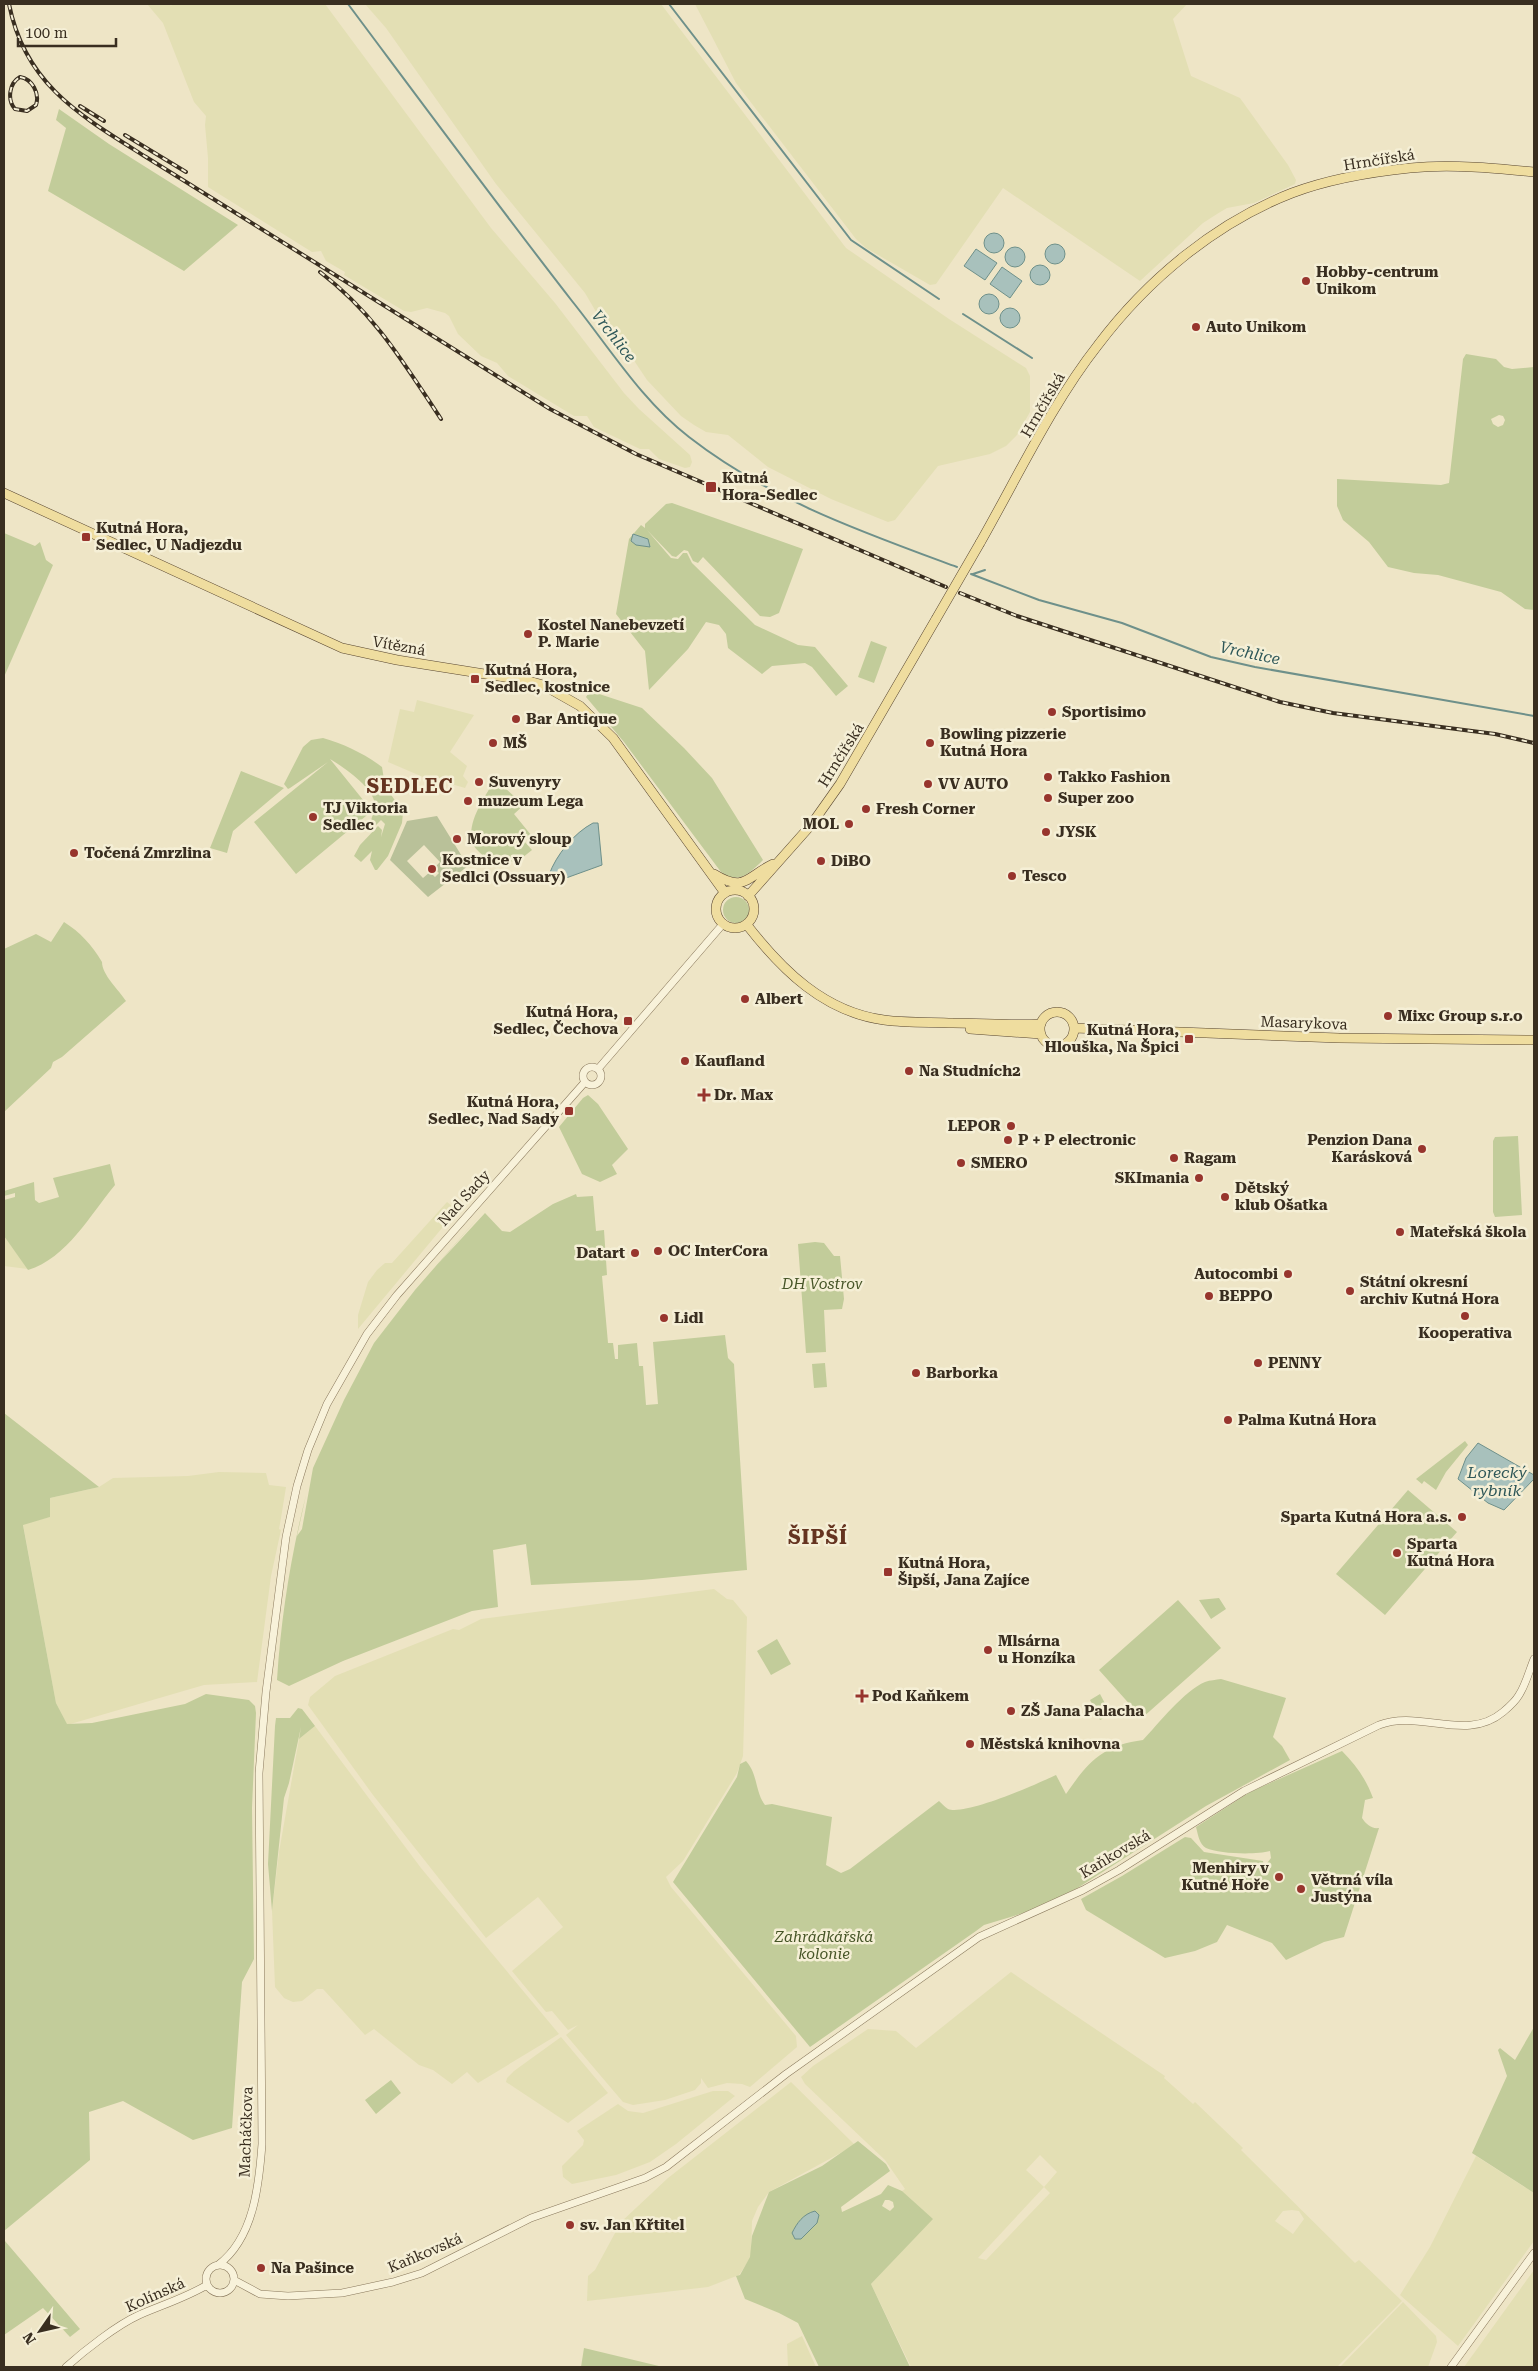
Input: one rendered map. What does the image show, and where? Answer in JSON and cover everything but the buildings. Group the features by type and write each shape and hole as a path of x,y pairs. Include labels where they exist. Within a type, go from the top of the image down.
{"main road":[{"name":"Hrnčířská","path":"748,896 814,820 840,784 1065,392 1098,344 1154,282 1204,242 1252,213 1292,193 1355,176 1425,167 1487,168 1534,172"},
{"name":"Vítězná","path":"4,493 342,648 397,660 529,681 558,692 580,706 609,733 725,893"},
{"path":"709,872 726,882 740,883 780,860"},
{"path":"735,890 748,896 754,908 754,914 747,925 736,928 723,924 718,918 716,907 721,896 735,890"},
{"path":"747,925 776,961 802,984 824,998 870,1017 933,1023 968,1029 1040,1034"},
{"path":"1058,1012 1067,1015 1074,1028 1072,1038 1059,1046 1048,1044 1040,1034 1041,1024 1048,1014 1058,1012"},
{"path":"933,1023 1041,1024"},
{"name":"Masarykova","path":"1074,1028 1339,1038 1534,1040"}],"street":[{"name":"Nad Sady","path":"598,1069 723,924"},
{"name":"Nad Sady","path":"585,1082 583,1074 586,1069 591,1067 598,1069"},
{"name":"Nad Sady","path":"585,1082 592,1085 597,1083 601,1076 598,1069"},
{"name":"Nad Sady","path":"261,2004 259,1773 266,1692 286,1536 297,1486 308,1450 327,1404 367,1334 397,1295 585,1082"},
{"name":"Kaňkovská","path":"242,2286 260,2294 288,2296 342,2293 393,2282 422,2273 531,2218 645,2178 666,2166 786,2074 979,1937 1043,1910 1119,1870 1244,1790 1387,1722 1409,1720 1449,1726 1481,1724 1497,1717 1513,1704 1519,1696 1534,1659"},
{"name":"Macháčkova","path":"230,2256 246,2224 255,2199 260,2174 262,2144 261,2004"},
{"path":"1450,2367 1534,2253"},
{"path":"230,2256 208,2270 207,2285 218,2293 242,2286"},
{"path":"230,2256 229,2269 234,2280 242,2286"},
{"path":"218,2265 229,2269"},
{"path":"230,2288 234,2280"},
{"name":"Kolínská","path":"66,2367 98,2342 138,2315 178,2300 207,2285"}],"shaded area":[{"path":"147,4 170,4 171,6 172,4 325,4 491,228 555,303 624,393 690,455 692,462 690,467 685,468 659,459 649,449 640,449 594,427 587,416 574,416 508,376 497,363 481,356 458,334 449,316 445,313 427,308 411,312 404,311 344,275 345,272 326,261 321,251 312,252 208,187 206,116 194,102 163,23"},
{"path":"365,4 661,4 846,248 949,319 1026,368 1030,376 1030,412 1017,435 1006,446 990,454 938,466 895,520 888,522 831,499 768,467 728,435 706,432 694,425 681,416 647,380 625,347 602,322 585,293 496,184 386,28"},
{"path":"695,4 1187,4 1173,19 1191,76 1240,98 1288,165 1296,180 1295,184 1254,203 1227,208 1217,214 1203,223 1140,281 1003,188 936,284 930,285 866,248 856,239 736,83"},
{"path":"417,700 474,715 450,752 467,766 463,776 468,782 465,788 448,783 443,778 430,780 388,762 400,709 414,712"},
{"path":"447,1202 457,1210 358,1329 358,1315 368,1282 385,1263 392,1263"},
{"path":"4,1236 28,1269 4,1266"},
{"path":"219,1472 266,1473 269,1485 286,1487 279,1529 281,1530 271,1576 257,1682 204,1685 67,1725 56,1703 23,1524 50,1517 50,1498 99,1487 113,1478 188,1476"},
{"path":"714,1589 727,1599 733,1600 747,1617 743,1756 737,1773 683,1861 666,1877 671,1887 796,2036 797,2047 750,2087 742,2084 727,2083 708,2088 701,2078 701,2083 695,2090 665,2100 633,2105 623,2102 566,2035 578,2025 568,2030 552,2011 546,2012 512,1971 563,1927 538,1897 486,1938 373,1795 308,1705 310,1697 335,1676 453,1629 459,1630 481,1619"},
{"path":"315,1726 421,1868 559,2034 478,2083 467,2072 452,2084 433,2070 419,2065 374,2029 365,2035 323,1989 317,1989 302,2001 293,2002 284,1998 275,1987 272,1911 279,1852 299,1739"},
{"path":"1011,1972 1165,2076 1164,2078 1193,2104 1195,2102 1243,2148 1241,2150 1355,2263 1359,2260 1402,2301 1337,2367 911,2367 871,2284 932,2219 902,2191 905,2189 885,2160 805,2084 801,2077 813,2066 868,2029 896,2031 916,2048","holes":["1040,2155 1057,2172 1044,2187 1026,2170","1044,2187 1050,2193 986,2260 978,2258","1283,2211 1299,2211 1304,2219 1293,2234 1275,2221"]},
{"path":"561,2037 608,2093 568,2123 506,2082 507,2078 514,2071"},
{"path":"791,2082 855,2145 769,2192 758,2207 752,2221 751,2257 739,2275 708,2287 587,2301 588,2276 595,2270 621,2222 668,2178"},
{"path":"713,2091 728,2091 735,2096 676,2144 650,2162 616,2175 572,2184 563,2177 562,2166 583,2145 584,2140 577,2131 618,2104 628,2111 643,2113"},
{"path":"1476,2156 1534,2193 1534,2241 1458,2346 1400,2295 1430,2247"},
{"path":"1534,2270 1534,2367 1464,2367"},
{"path":"1403,2302 1436,2336 1437,2342 1428,2367 1340,2367"},
{"path":"802,2336 816,2367 788,2367 787,2344"}],"green space":[{"path":"59,109 109,144 238,225 184,271 48,191 66,128 56,120"},
{"path":"1466,354 1496,359 1504,367 1512,369 1534,367 1534,610 1525,609 1501,592 1438,575 1414,573 1388,567 1369,542 1343,520 1337,506 1337,479 1441,485 1449,483 1463,359","holes":["1499,415 1503,416 1505,420 1503,425 1498,427 1493,424 1491,419"]},
{"path":"672,503 803,549 779,613 770,617 760,616 703,557 698,563 693,561 688,551 684,550 676,557 672,556 647,530 671,558 678,559 683,553 687,553 692,563 755,625 798,645 815,647 848,686 836,696 812,667 805,663 772,666 762,674 728,648 726,634 719,625 706,622 688,649 649,690 645,651 616,614 629,539 641,525 645,528 645,524 666,504"},
{"path":"4,533 35,546 40,542 46,560 53,565 4,677"},
{"path":"871,641 887,647 874,683 858,677"},
{"path":"590,691 642,708 712,778 763,860 754,869 739,878 727,876 721,872 624,742 586,697"},
{"path":"323,738 354,750 382,767 385,786 403,812 402,823 388,856 377,870 375,870 370,860 372,851 361,862 354,856 360,845 378,826 382,830 381,837 385,824 381,820 375,826 371,823 375,804 369,791 357,778 330,759 372,811 296,874 254,822 328,762 288,789 284,784 303,747 311,740"},
{"path":"241,771 284,788 233,831 227,853 210,848"},
{"path":"495,779 524,805 514,814 531,835 524,841 532,850 517,862 486,859 473,844 471,836 474,819"},
{"path":"437,816 468,866 428,897 390,860 407,821","holes":["424,845 440,862 434,868 439,873 435,877 430,872 423,878 407,861"]},
{"path":"736,897 745,901 749,910 745,919 736,923 727,919 723,910 727,901"},
{"path":"64,922 75,930 94,950 102,962 108,977 126,1001 62,1057 53,1062 51,1068 4,1112 4,949 36,934 51,942"},
{"path":"588,1095 598,1104 628,1149 612,1165 617,1174 600,1182 582,1174 559,1127 583,1098"},
{"path":"1518,1136 1522,1215 1495,1217 1493,1212 1493,1141 1495,1137"},
{"path":"110,1164 115,1185 87,1222 55,1256 28,1270 4,1236 4,1200 15,1197 15,1193 4,1196 4,1191 34,1182 35,1200 39,1203 59,1197 53,1178"},
{"path":"576,1194 577,1197 593,1196 596,1231 604,1230 607,1275 602,1276 608,1343 613,1343 615,1359 618,1359 618,1345 637,1343 639,1366 643,1366 646,1405 658,1404 653,1342 725,1335 728,1358 734,1364 747,1570 642,1580 531,1585 526,1544 493,1550 498,1607 472,1611 343,1661 289,1686 277,1680 281,1633 291,1563 306,1495 297,1536 302,1529 313,1468 344,1400 374,1343 415,1290 482,1213 438,1264 485,1213 502,1231 510,1232 553,1204"},
{"name":"DH Vostrov","path":"824,1243 834,1256 840,1256 844,1299 842,1309 824,1310 826,1352 806,1353 798,1244"},
{"path":"825,1363 827,1387 814,1388 812,1364"},
{"path":"4,1413 99,1487 50,1498 50,1517 23,1525 56,1703 67,1724 92,1723 185,1704 206,1694 249,1700 255,1706 256,1713 252,1808 254,1959 242,1982 232,2128 193,2140 123,2101 89,2112 90,2160 4,2231"},
{"path":"1465,1441 1468,1445 1446,1472 1436,1490 1424,1481 1422,1484 1416,1479"},
{"name":"Sparta Kutná Hora","path":"1408,1490 1457,1532 1385,1615 1336,1574"},
{"path":"1219,1598 1226,1609 1211,1619 1199,1600"},
{"path":"1178,1600 1221,1648 1142,1718 1099,1670"},
{"path":"777,1639 791,1664 771,1675 757,1651"},
{"name":"Zahrádkářská kolonie","path":"1221,1679 1286,1698 1273,1737 1282,1746 1290,1760 1206,1806 1076,1889 1027,1912 984,1925 810,2047 673,1882 737,1777 740,1764 746,1761 753,1772 765,1805 772,1804 832,1817 826,1865 841,1873 850,1869 939,1801 948,1809 969,1808 1001,1798 1056,1775 1066,1794 1089,1764 1098,1757 1117,1746 1143,1740 1189,1692 1205,1682"},
{"path":"1100,1694 1111,1715 1100,1720 1090,1700"},
{"path":"298,1708 302,1709 315,1726 299,1739 301,1727 284,1798 272,1911 268,1864 276,1718 290,1718"},
{"path":"1342,1751 1360,1773 1373,1798 1365,1800 1362,1818 1369,1826 1379,1828 1344,1937 1324,1942 1286,1960 1272,1943 1227,1925 1217,1942 1195,1951 1165,1958 1086,1910 1081,1899 1185,1837 1191,1838 1204,1852 1263,1861 1264,1867 1271,1858 1270,1851 1238,1853 1212,1850 1202,1844 1196,1827 1250,1792"},
{"path":"1534,2027 1534,2193 1472,2153 1507,2076 1498,2050 1500,2048 1515,2060"},
{"path":"391,2080 401,2093 376,2114 365,2100"},
{"path":"858,2141 886,2164 890,2171 841,2207 842,2212 881,2194 888,2185 902,2191 933,2219 871,2284 910,2367 819,2367 798,2323 745,2299 736,2276 740,2275 750,2257 752,2236 769,2192 822,2166","holes":["885,2200 893,2202 894,2207 890,2211 882,2206"]},
{"path":"5,2241 80,2329 70,2337 43,2308 4,2335"},
{"path":"584,2348 663,2367 581,2367"}],"water":[{"path":"994,233 1001,236 1004,243 1001,250 994,253 987,250 984,243 987,236"},
{"path":"1055,244 1062,247 1065,254 1062,261 1055,264 1048,261 1045,254 1048,247"},
{"path":"1011,247 1019,247 1025,253 1025,261 1019,267 1011,267 1005,261 1005,253"},
{"path":"976,249 997,263 985,280 964,266"},
{"path":"1040,265 1047,268 1050,275 1047,282 1040,285 1033,282 1030,275 1033,268"},
{"path":"1002,267 1022,281 1010,298 990,284"},
{"path":"989,294 996,297 999,304 996,311 989,314 982,311 979,304 982,297"},
{"path":"1010,308 1017,311 1020,318 1017,325 1010,328 1003,325 1000,318 1003,311"},
{"path":"633,534 648,539 650,547 636,545 631,541"},
{"path":"593,823 598,823 602,865 555,882 549,875 556,860 566,845"},
{"name":"Lorecký rybník","path":"1478,1443 1534,1475 1534,1479 1504,1510 1488,1503 1458,1479 1466,1458"},
{"path":"815,2211 819,2215 817,2223 801,2239 795,2239 792,2233 798,2222 807,2214"}],"waterway":[{"name":"Vrchlice","path":"348,4 627,373 672,423 720,459 784,497 886,541 957,567"},
{"path":"669,4 851,240 939,299"},
{"path":"963,314 1032,358"},
{"path":"973,574 985,570"},
{"name":"Vrchlice","path":"971,574 1039,600 1122,623 1211,657 1255,667 1534,716"}],"railway":[{"path":"9,4 17,32 28,56 42,77 78,112 122,142 550,409 636,454 946,587"},
{"path":"20,77 28,81 36,91 36,105 27,111 15,109 10,97 11,87 20,77"},
{"path":"80,106 104,121"},
{"path":"125,135 186,172"},
{"path":"320,272 357,305 387,340 441,419"},
{"path":"960,593 1017,616 1280,702 1333,713 1495,734 1534,743"}],"place":[{"name":"Hobby-centrum Unikom","path":"1306,281"},
{"name":"Auto Unikom","path":"1196,327"},
{"name":"Kutná Hora-Sedlec","path":"711,487"},
{"name":"Kutná Hora, Sedlec, U Nadjezdu","path":"86,537"},
{"name":"Kostel Nanebevzetí P. Marie","path":"528,634"},
{"name":"Kutná Hora, Sedlec, kostnice","path":"475,679"},
{"name":"Sportisimo","path":"1052,712"},
{"name":"Bar Antique","path":"516,719"},
{"name":"MŠ","path":"493,743"},
{"name":"Bowling pizzerie Kutná Hora","path":"930,743"},
{"name":"Takko Fashion","path":"1048,777"},
{"name":"Suvenyry","path":"479,782"},
{"name":"VV AUTO","path":"928,784"},
{"name":"Super zoo","path":"1048,798"},
{"name":"muzeum Lega","path":"468,801"},
{"name":"Fresh Corner","path":"866,809"},
{"name":"TJ Viktoria Sedlec","path":"313,817"},
{"name":"MOL","path":"849,824"},
{"name":"JYSK","path":"1046,832"},
{"name":"Morový sloup","path":"457,839"},
{"name":"Točená Zmrzlina","path":"74,853"},
{"name":"DiBO","path":"821,861"},
{"name":"Kostnice v Sedlci (Ossuary)","path":"432,869"},
{"name":"Tesco","path":"1012,876"},
{"name":"Albert","path":"745,999"},
{"name":"Mixc Group s.r.o","path":"1388,1016"},
{"name":"Kutná Hora, Sedlec, Čechova","path":"628,1021"},
{"name":"Kutná Hora, Hlouška, Na Špici","path":"1189,1039"},
{"name":"Kaufland","path":"685,1061"},
{"name":"Na Studních2","path":"909,1071"},
{"name":"Dr. Max","path":"704,1095"},
{"name":"Kutná Hora, Sedlec, Nad Sady","path":"569,1111"},
{"name":"LEPOR","path":"1011,1126"},
{"name":"P + P electronic","path":"1008,1140"},
{"name":"Penzion Dana Karásková","path":"1422,1149"},
{"name":"Ragam","path":"1174,1158"},
{"name":"SMERO","path":"961,1163"},
{"name":"SKImania","path":"1199,1178"},
{"name":"Dětský klub Ošatka","path":"1225,1197"},
{"name":"Mateřská škola","path":"1400,1232"},
{"name":"OC InterCora","path":"658,1251"},
{"name":"Datart","path":"635,1253"},
{"name":"Autocombi","path":"1288,1274"},
{"name":"Státní okresní archiv Kutná Hora","path":"1350,1291"},
{"name":"BEPPO","path":"1209,1296"},
{"name":"Kooperativa","path":"1465,1316"},
{"name":"Lidl","path":"664,1318"},
{"name":"PENNY","path":"1258,1363"},
{"name":"Barborka","path":"916,1373"},
{"name":"Palma Kutná Hora","path":"1228,1420"},
{"name":"Sparta Kutná Hora a.s.","path":"1462,1517"},
{"name":"Sparta Kutná Hora","path":"1397,1553"},
{"name":"Kutná Hora, Šipší, Jana Zajíce","path":"888,1572"},
{"name":"Mlsárna u Honzíka","path":"988,1650"},
{"name":"Pod Kaňkem","path":"862,1696"},
{"name":"ZŠ Jana Palacha","path":"1011,1711"},
{"name":"Městská knihovna","path":"970,1744"},
{"name":"Menhiry v Kutné Hoře","path":"1279,1877"},
{"name":"Větrná víla Justýna","path":"1301,1889"},
{"name":"sv. Jan Křtitel","path":"570,2225"},
{"name":"Na Pašince","path":"261,2268"}],"district":[{"name":"SEDLEC","path":"410,786"},
{"name":"ŠIPŠÍ","path":"818,1537"}]}
